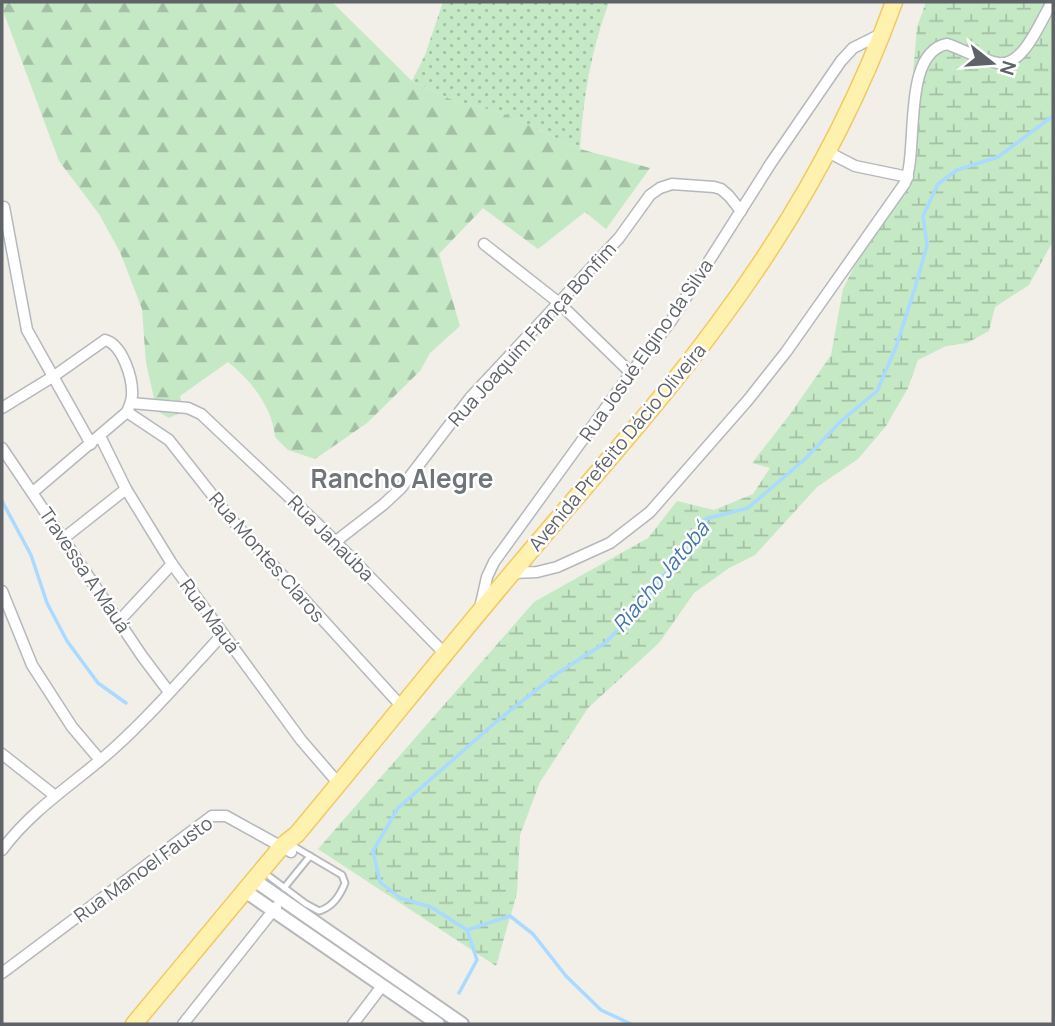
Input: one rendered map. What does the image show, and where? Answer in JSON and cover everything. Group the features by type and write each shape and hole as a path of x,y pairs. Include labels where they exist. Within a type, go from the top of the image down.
{"main road":[{"name":"Avenida Prefeito Dácio Oliveira","path":"147,1024 512,573 604,467 716,327 792,215 828,152 885,29 894,2"},
{"name":"Avenida Prefeito Dácio Oliveira","path":"134,1024 257,886"}],"street":[{"path":"512,573 537,572 557,567 610,543 650,512 748,400 786,352 855,257 908,177 917,82 932,52 947,44 996,63 1013,62 1021,55 1052,2"},
{"name":"Rua Josué Elgino da Silva","path":"479,615 487,577 494,562 671,321 841,61 853,47 885,29"},
{"path":"828,152 855,166 908,177"},
{"name":"Rua Joaquim França Bonfim","path":"335,542 401,488 470,398 618,238 650,195 672,184 714,187 729,196 741,211"},
{"path":"4,207 27,330 91,444"},
{"path":"484,244 558,302 631,373"},
{"path":"2,408 54,376 104,340 116,348 130,380 129,408 33,492"},
{"name":"Rua Janaúba","path":"129,408 188,408 201,414 335,542 446,655"},
{"name":"Rua Montes Claros","path":"129,408 169,440 232,520 403,708"},
{"name":"Rua Mauá","path":"100,436 126,489 172,564 301,740 340,784"},
{"name":"Travessa A Mauá","path":"2,448 169,692"},
{"path":"64,538 126,489"},
{"path":"119,621 172,564"},
{"path":"2,591 32,665 72,727 100,760"},
{"path":"2,850 54,796 100,760 223,634"},
{"path":"2,754 54,796"},
{"name":"Rua Manoel Fausto","path":"2,973 212,816 226,816 291,845"},
{"path":"257,886 283,893 376,964 462,1024"},
{"path":"257,886 273,910 438,1024"},
{"path":"183,1024 273,910 283,893"},
{"path":"368,977 376,964"},
{"path":"353,1024 382,986"}],"lane":[{"path":"291,845 310,856 342,875 345,883 329,908 319,911 283,893 310,856"}],"green space":[{"path":"2,2 332,2 412,81 450,99 502,113 580,149 650,168 606,229 585,212 538,249 483,208 439,254 460,326 430,353 420,371 367,423 315,459 288,450 275,437 270,416 259,395 245,377 228,362 180,396 184,411 169,418 157,411 146,363 142,309 120,252 99,214 59,161"},
{"path":"443,2 609,2 589,74 580,149 502,113 450,99 412,81 425,55"},
{"path":"926,2 1053,2 1053,241 1029,285 995,307 989,331 967,343 946,346 918,360 908,388 886,426 858,459 817,487 755,555 729,568 694,593 659,643 588,708 540,782 520,835 517,893 496,966 318,849 534,602 648,538 677,501 714,510 753,494 770,468 752,463 831,355 843,289 905,167 917,27"}],"waterway":[{"name":"Riacho Jatobá","path":"459,993 477,960 467,930 431,907 400,898 380,882 373,851 398,808 497,721 558,673 605,643 646,600 705,519 748,508 877,391 896,347 915,288 927,245 923,216 938,184 957,170 998,157 1053,116"},
{"path":"2,501 31,555 47,603 67,641 98,683 126,703"},
{"path":"467,930 510,916 533,934 566,976 601,1010 631,1024"}],"district":[{"name":"Rancho Alegre","path":"402,479"}]}
